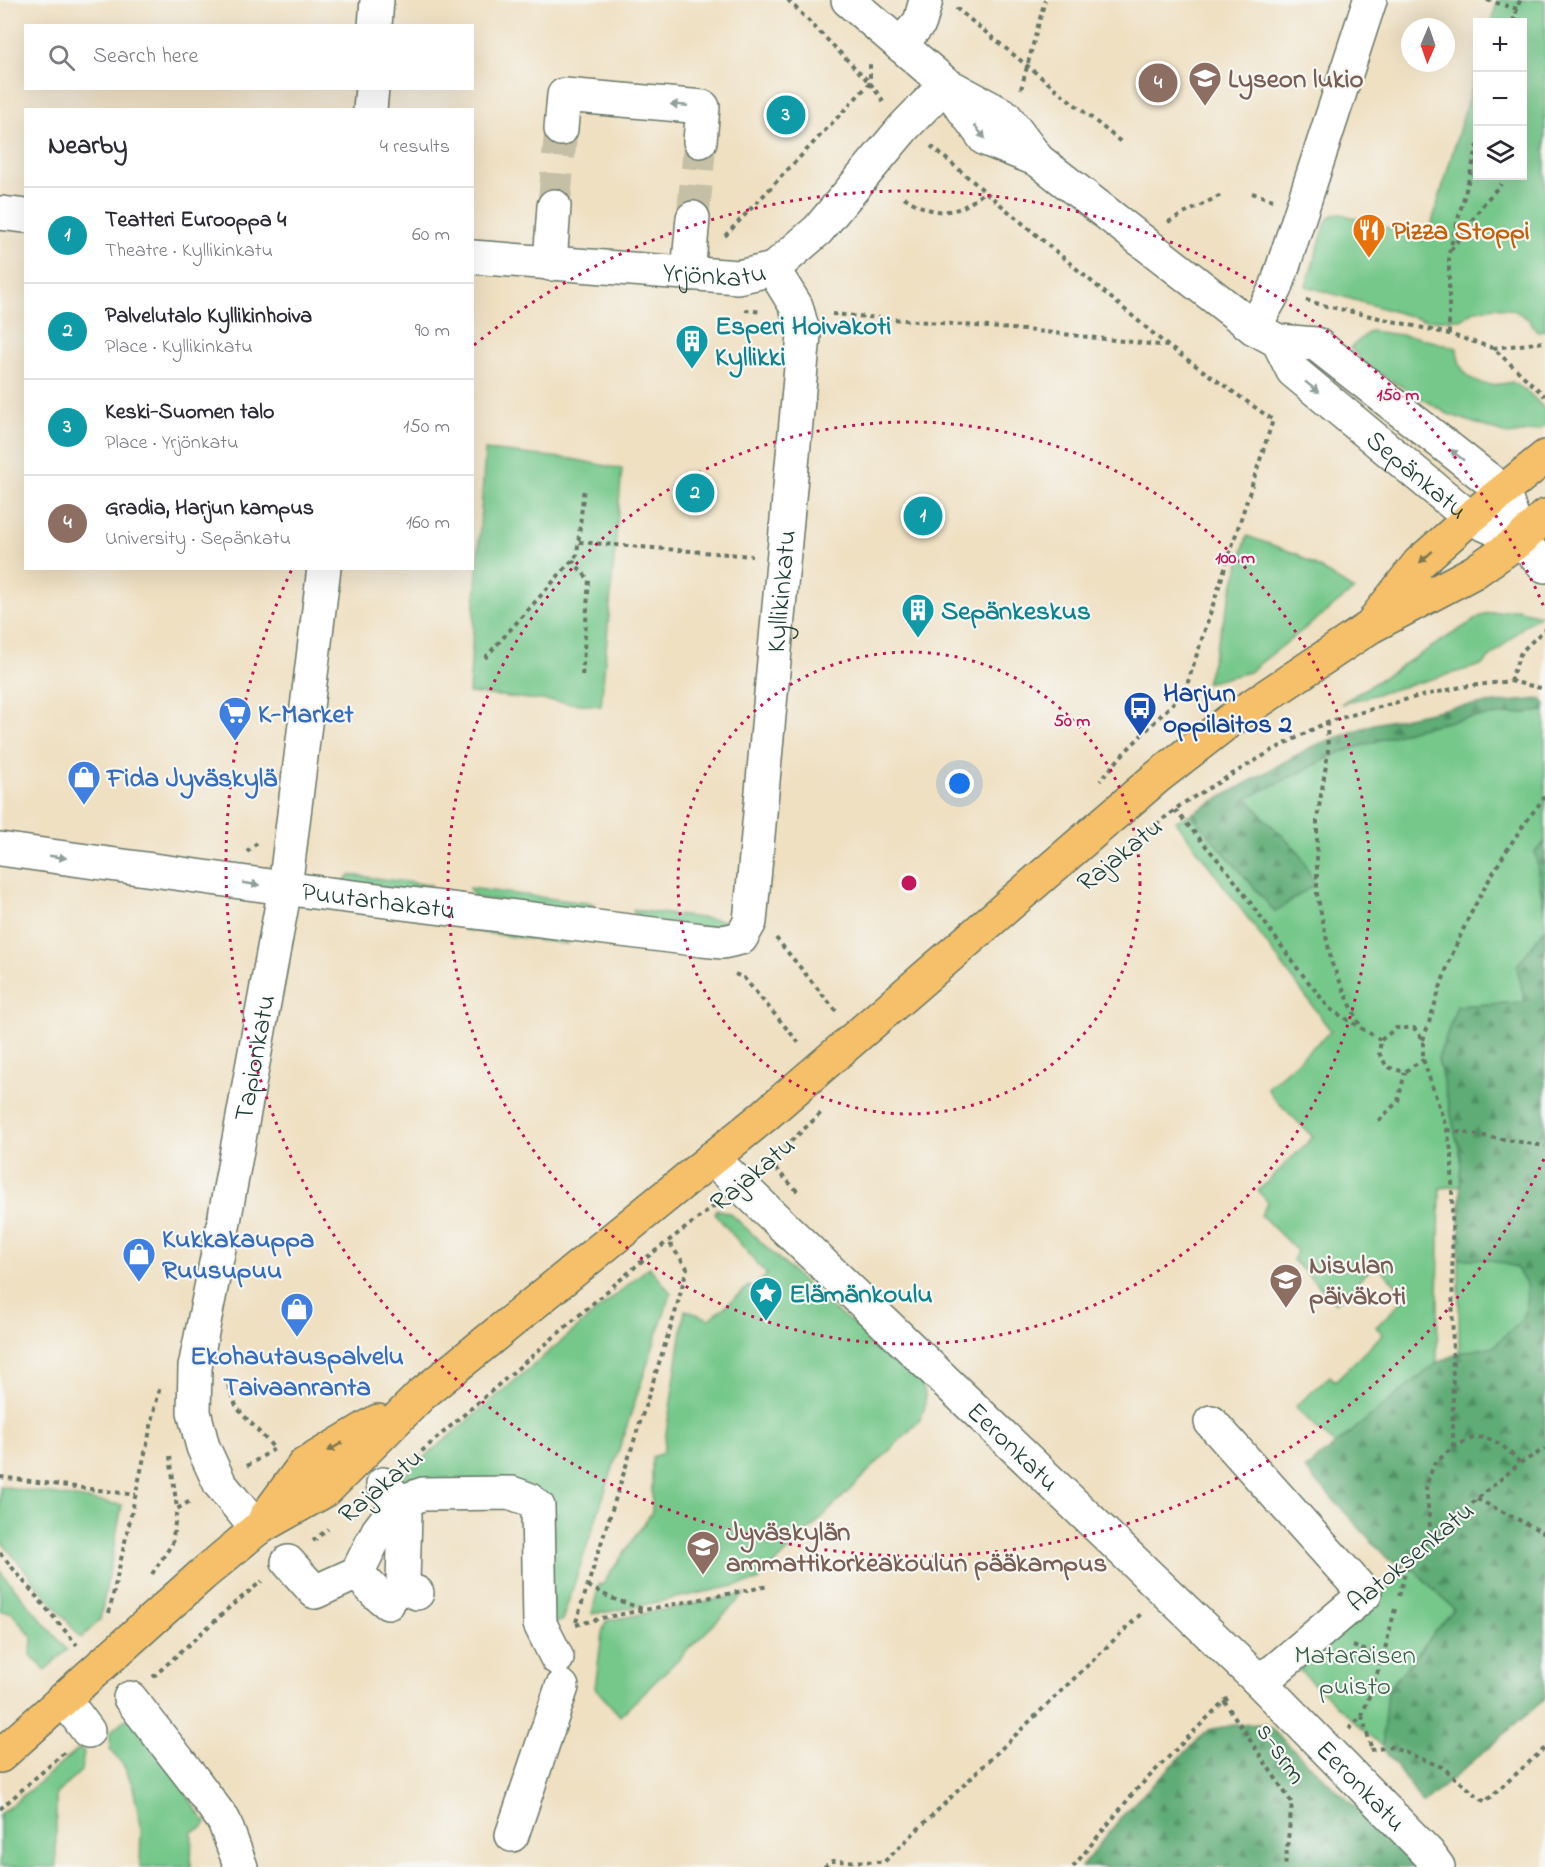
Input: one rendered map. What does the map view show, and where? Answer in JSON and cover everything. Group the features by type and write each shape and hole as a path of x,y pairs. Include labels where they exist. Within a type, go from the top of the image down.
{"main road":[{"name":"Rajakatu","path":"1370,627 1419,563 1545,457"},
{"name":"Rajakatu","path":"0,1756 202,1575 257,1529 304,1465 421,1395 763,1117 1156,778 1229,721 1370,627 1474,572 1520,540 1545,516"}],"street":[{"path":"375,24 377,0"},
{"name":"Sepänkatu","path":"848,0 946,84 985,139 1038,160 1266,335 1293,371 1470,518 1520,540 1545,566"},
{"path":"1266,335 1276,288 1370,0"},
{"path":"900,45 940,4"},
{"name":"Yrjönkatu","path":"474,257 738,277 773,269 818,230 904,127 946,84"},
{"path":"370,108 372,90"},
{"path":"561,129 564,95 703,107 700,141"},
{"path":"550,264 554,206"},
{"path":"0,213 24,216"},
{"path":"688,274 693,218"},
{"name":"Kyllikinkatu","path":"750,922 804,335 796,306 773,269"},
{"name":"Sepänkatu","path":"1266,335 1316,344 1503,491 1520,540"},
{"name":"Tapionkatu","path":"257,1529 220,1484 203,1447 194,1412 195,1367 285,888 324,570"},
{"name":"Puutarhakatu","path":"0,849 285,888 723,942 741,938 750,922"},
{"name":"Eeronkatu","path":"712,1158 1258,1680 1428,1853 1438,1867"},
{"path":"1210,1422 1365,1594"},
{"path":"357,1573 376,1594 402,1598 407,1589 403,1581 405,1515 392,1493"},
{"path":"288,1562 315,1592 357,1573 378,1531 392,1493"},
{"path":"392,1493 512,1493 528,1499 538,1507 540,1624 559,1672 512,1835"},
{"name":"Aatoksenkatu","path":"1258,1680 1274,1671 1365,1594"},
{"path":"130,1698 224,1821 241,1867"},
{"path":"64,1699 88,1731"}],"path":[{"path":"721,241 870,83 788,0"},
{"path":"1020,93 1045,0"},
{"path":"1487,0 1517,9"},
{"path":"1514,18 1520,0"},
{"path":"940,4 1027,66 1121,142"},
{"path":"1449,334 1449,253 1473,164"},
{"path":"958,169 1168,346 1273,420 1185,691"},
{"path":"1449,253 1485,202 1501,184"},
{"path":"904,197 919,207 940,211 960,210 974,202 984,192"},
{"path":"1166,223 1223,194"},
{"path":"1252,194 1276,201"},
{"path":"1276,288 1322,305 1449,334 1493,348 1545,342"},
{"path":"827,313 1036,331 1168,346"},
{"path":"1493,348 1545,396"},
{"path":"485,658 577,555 584,488"},
{"path":"579,542 753,556"},
{"path":"572,560 588,580 582,677"},
{"path":"1510,681 1521,652 1545,628"},
{"name":"Rajakatu","path":"1138,839 1175,810 1273,750 1327,722 1461,687 1510,681 1545,689"},
{"path":"1327,722 1328,753 1317,819 1317,894 1332,964 1361,1028"},
{"path":"1453,1447 1452,1155 1447,1130 1424,1059 1423,1040 1448,964 1474,908 1522,829 1545,797"},
{"path":"1175,810 1228,873 1330,1009 1382,1040"},
{"path":"750,922 776,938 838,1014"},
{"path":"1405,1072 1388,1067 1379,1053 1382,1040 1396,1028 1414,1028 1423,1040"},
{"path":"792,1048 807,1037"},
{"path":"1379,1121 1398,1101 1405,1072 1424,1059"},
{"name":"Rajakatu","path":"392,1493 642,1261 740,1186 821,1113"},
{"path":"763,1117 787,1145"},
{"path":"1447,1130 1545,1146"},
{"path":"559,1672 676,1310 687,1268 668,1241"},
{"path":"107,1623 160,1386"},
{"path":"1431,1537 1426,1486 1434,1464 1453,1447 1473,1438 1491,1440 1509,1449 1520,1464"},
{"name":"Aatoksenkatu","path":"1365,1594 1520,1464 1545,1449"},
{"path":"0,1476 136,1495"},
{"path":"149,1578 172,1544 177,1509 220,1484"},
{"path":"1477,1499 1545,1533"},
{"name":"Rajakatu","path":"130,1698 231,1606 336,1522"},
{"path":"0,1553 79,1648 86,1642"},
{"path":"1348,1731 1362,1716 1383,1657 1409,1556"},
{"path":"588,1586 611,1598 644,1609"},
{"path":"576,1625 644,1609 769,1586"},
{"path":"824,1867 832,1861 884,1862 1105,1647 1165,1592"},
{"path":"1074,1867 1135,1791 1224,1701 1258,1680"},
{"name":"s-srm","path":"1224,1701 1292,1803 1285,1867"},
{"path":"1362,1716 1371,1749 1371,1758"},
{"path":"0,1809 88,1731"},
{"path":"1363,1750 1391,1747 1442,1767 1485,1802 1545,1748"}],"green space":[{"path":"1498,0 1545,0 1545,330 1537,331 1529,320 1514,310 1495,307 1476,310 1463,319 1423,320 1306,286 1326,222 1333,215 1342,214 1427,240 1473,83 1473,180 1527,180 1527,18 1492,18"},
{"path":"1370,331 1417,337 1457,348 1462,368 1474,380 1491,385 1512,382 1529,393 1545,409 1545,426 1539,430 1509,435 1448,414 1369,367 1350,348"},
{"path":"485,450 572,459 622,469 601,706 469,693"},
{"path":"1247,536 1297,554 1354,590 1249,672 1206,683"},
{"path":"1517,609 1540,615 1523,627 1482,665 1341,704 1484,614"},
{"path":"1540,699 1545,704 1545,711 1466,718 1414,729 1339,753 1247,798 1299,852 1315,884 1275,912 1191,814 1313,746 1374,724 1454,707"},
{"path":"1545,711 1545,842 1535,852 1545,915 1545,929 1517,966 1525,1002 1457,1006 1438,1059 1461,1157 1460,1186 1440,1188 1437,1363 1335,1445 1295,1407 1330,1376 1335,1381 1383,1334 1376,1327 1407,1296 1376,1264 1336,1303 1293,1260 1297,1251 1261,1215 1268,1202 1258,1191 1313,1137 1272,1096 1267,1088 1331,1031 1176,821 1191,814 1275,912 1265,819 1247,798 1339,753 1414,729 1466,718"},
{"path":"1545,842 1545,915 1535,852"},
{"path":"350,875 431,885 422,893 342,883"},
{"path":"469,888 594,904 585,912 475,898"},
{"path":"633,910 728,921 719,930 638,920"},
{"path":"472,922 559,934 567,944 464,930"},
{"path":"1545,929 1545,1699 1423,1804 1382,1747 1387,1691 1454,1609 1410,1566 1388,1559 1305,1469 1437,1363 1459,1353 1494,1346 1521,1321 1527,1305 1526,1284 1516,1267 1488,1259 1459,1259 1461,1157 1438,1059 1457,1006 1525,1002 1517,966"},
{"path":"716,1209 731,1214 832,1309 882,1343 920,1377 925,1394 925,1407 919,1421 758,1581 592,1614 599,1584 602,1585 652,1512 652,1457 663,1453 685,1310 710,1319 749,1286 751,1288 767,1275 715,1214"},
{"path":"1459,1259 1488,1259 1516,1267 1526,1284 1527,1305 1521,1321 1494,1346 1459,1353"},
{"path":"649,1267 671,1293 562,1621 551,1624 548,1505 409,1483 400,1478"},
{"path":"0,1486 122,1505 100,1620 81,1638 0,1540"},
{"name":"Mataraisen puisto","path":"1410,1566 1454,1609 1387,1691 1382,1747 1299,1670"},
{"path":"0,1571 67,1650 45,1670 31,1655 32,1637 11,1612 0,1611"},
{"path":"745,1594 620,1716 595,1688 602,1633 606,1621"},
{"path":"135,1718 206,1823 202,1828 192,1831 191,1867 140,1867 141,1826 133,1787 124,1766 110,1749 110,1732 124,1720"},
{"path":"1266,1724 1405,1853 1413,1867 1081,1867 1128,1809 1208,1730 1234,1725"},
{"path":"80,1748 84,1752 81,1771 56,1794 56,1867 0,1867 0,1815"}],"tunnel":[{"path":"554,206 561,129"},
{"path":"693,218 700,141"}],"place":[{"name":"Gradia, Harjun kampus","path":"1158,83"},
{"name":"Lyseon lukio","path":"1205,107"},
{"name":"Keski-Suomen talo","path":"786,115"},
{"name":"Pizza Stoppi","path":"1369,259"},
{"name":"Esperi Hoivakoti Kyllikki","path":"692,370"},
{"name":"Palvelutalo Kyllikinhoiva","path":"695,493"},
{"name":"Teatteri Eurooppa 4","path":"923,516"},
{"name":"Sepänkeskus","path":"918,639"},
{"name":"Harjun oppilaitos 2","path":"1140,737"},
{"name":"K-Market","path":"235,742"},
{"name":"Fida Jyväskylä","path":"84,806"},
{"name":"Kukkakauppa Ruusupuu","path":"139,1283"},
{"name":"Nisulan päiväkoti","path":"1286,1309"},
{"name":"Elämänkoulu","path":"766,1322"},
{"name":"Ekohautauspalvelu Taivaanranta","path":"297,1338"},
{"name":"Jyväskylän ammattikorkeakoulun pääkampus","path":"703,1576"}]}
